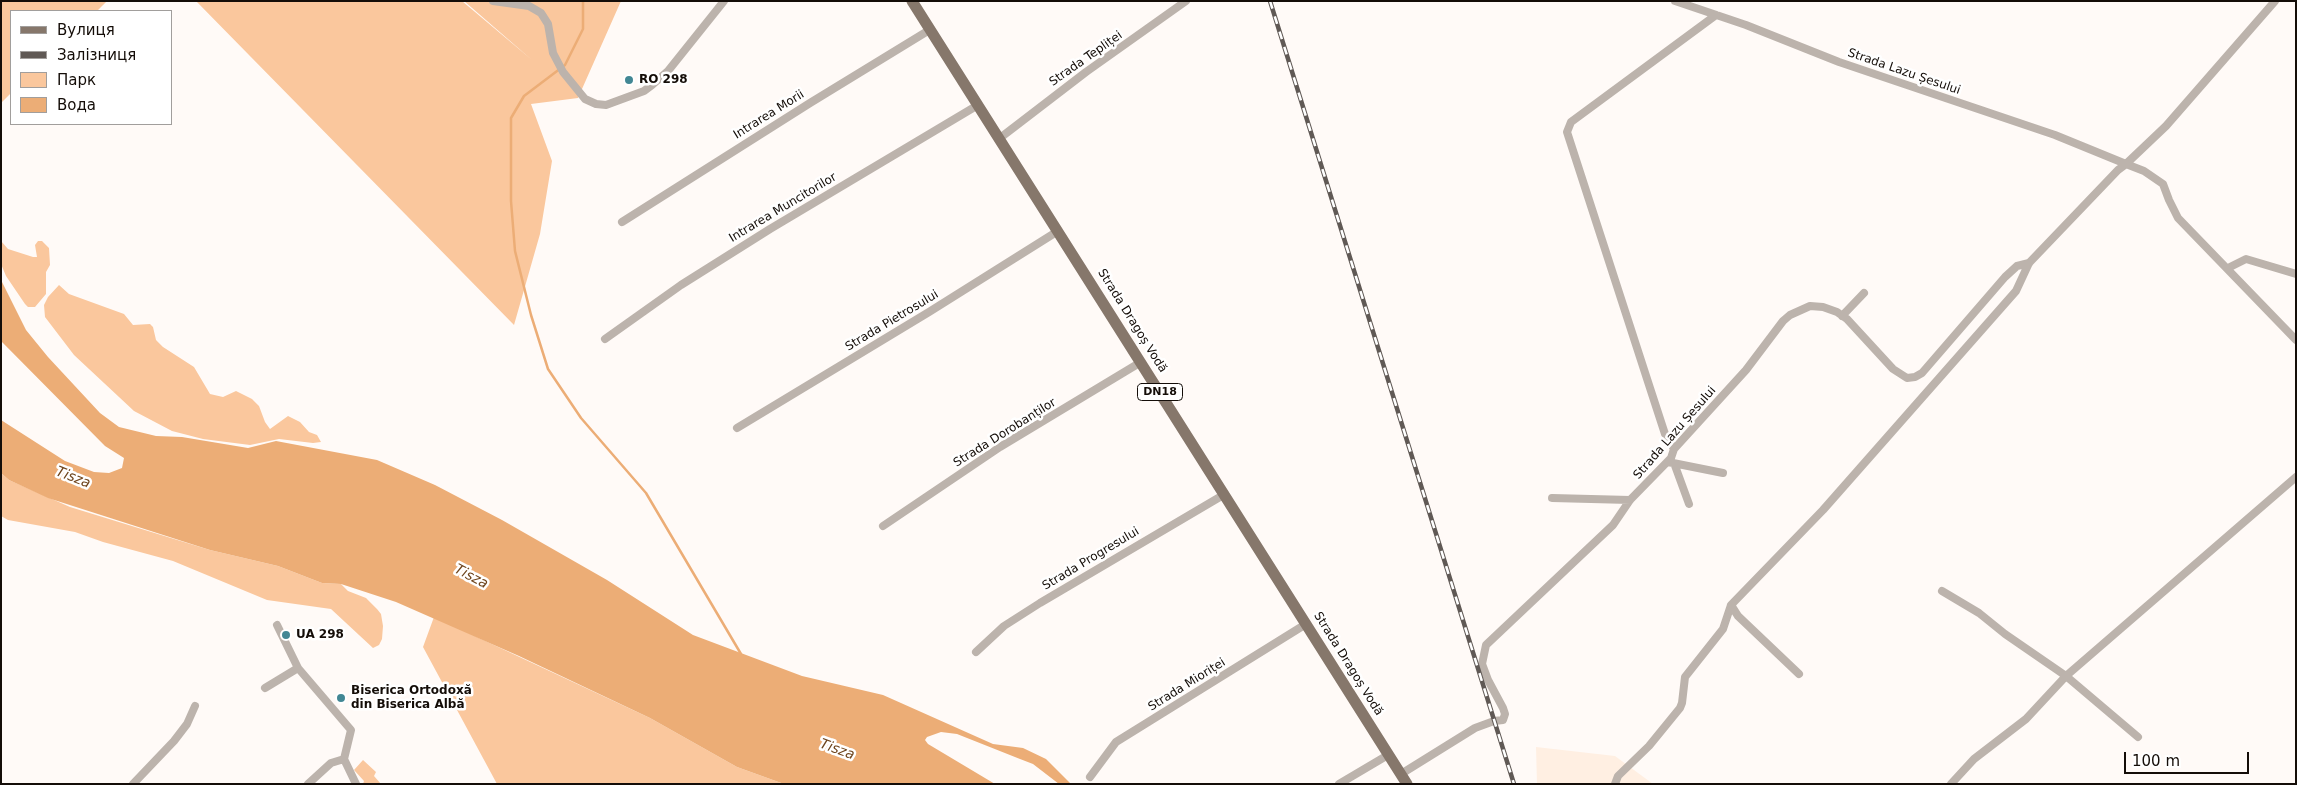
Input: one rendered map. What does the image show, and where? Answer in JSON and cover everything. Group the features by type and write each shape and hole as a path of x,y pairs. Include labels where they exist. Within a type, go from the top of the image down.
{"main road":[{"name":"Strada Dragoș Vodă","path":"912,1 1404,779"}],"street":[{"path":"492,1 529,6 541,13 548,24 557,64 585,100 606,105 644,91 668,71 724,1"},
{"name":"Strada Tepliței","path":"1000,138 1086,72 1186,1"},
{"name":"Strada Lazu Șesului","path":"1675,1 1839,62 2055,135 2157,177 2163,184 2178,218 2296,340"},
{"name":"Strada Lazu Șesului","path":"1615,784 1618,776 1649,746 1680,708 1685,677 1723,629 1731,605 1823,510 2016,291 2029,262 2118,170 2166,126 2275,1"},
{"path":"1674,448 1665,434 1567,132 1571,122 1716,15"},
{"name":"Intrarea Morii","path":"622,222 931,29"},
{"name":"Intrarea Muncitorilor","path":"605,339 697,275 978,105"},
{"name":"Strada Pietrosului","path":"737,428 1058,232"},
{"path":"2228,268 2246,259 2296,274"},
{"name":"Strada Lazu Șesului","path":"1404,779 1475,728 1494,721 1504,720 1503,708 1482,664 1486,645 1603,536 1624,512 1630,500 1671,462 1674,448 1746,370 1783,321 1790,315 1810,306 1823,307 1842,316 1893,369 1907,378 1915,377 1922,374 2005,277 2017,266 2029,262"},
{"path":"1842,316 1864,293"},
{"name":"Strada Dorobanților","path":"883,526 1000,447 1141,362"},
{"path":"1671,462 1723,473"},
{"path":"1671,462 1689,504"},
{"path":"1951,784 1974,760 2026,719 2066,676 2296,477"},
{"name":"Strada Progresului","path":"976,652 1004,626 1040,602 1225,494"},
{"path":"1552,498 1630,500"},
{"path":"1942,591 1979,613 2013,640 2066,676 2138,737"},
{"path":"1731,605 1738,616 1799,674"},
{"name":"Strada Mioriței","path":"1090,777 1116,742 1306,624"},
{"path":"277,625 298,668 351,730 344,759 356,784"},
{"path":"266,688 298,668"},
{"path":"133,784 174,741 187,724 196,706"},
{"path":"1340,784 1388,754"},
{"path":"308,784 331,763 344,759"}],"shaded area":[{"path":"1536,747 1615,756 1653,784 1537,784"}],"green space":[{"path":"1,1 107,1 98,10 10,10 10,94 1,103"},
{"path":"196,1 462,1 532,60 464,1 621,1 578,98 531,104 552,161 540,234 514,325"},
{"path":"1,241 8,249 33,257 37,257 35,245 38,241 42,241 49,248 50,265 46,272 46,294 35,307 28,307 25,304 6,276 1,264"},
{"path":"59,285 69,294 124,314 133,325 150,324 153,327 156,340 163,347 194,367 210,394 223,397 236,391 252,399 259,406 270,429 288,416 300,422 309,432 317,435 321,442 313,443 279,439 250,445 203,439 172,431 134,411 74,355 45,317 44,305 48,297"},
{"path":"1,473 9,480 70,507 210,550 278,566 322,583 341,584 348,591 366,598 381,614 383,626 382,639 379,645 373,648 331,609 267,600 173,561 103,542 75,532 8,520 1,516"},
{"path":"434,617 650,718 737,767 784,784 497,784 423,647"},
{"path":"363,760 376,772 374,776 381,784 363,784 364,781 354,770"}],"water":[{"name":"Tisza","path":"1,280 26,330 48,357 100,413 119,427 156,436 182,437 248,448 276,441 377,460 435,485 502,520 607,580 693,635 802,676 883,695 993,744 1023,748 1046,759 1071,784 1059,784 1033,764 957,734 941,732 927,737 925,740 928,744 995,784 784,784 737,767 650,718 519,656 396,602 341,584 322,583 278,566 210,550 48,498 9,480 1,473 1,420 65,461 94,472 109,473 122,468 124,458 105,446 1,341"}],"waterway":[{"path":"583,1 583,29 565,65 524,96 511,118 511,201 515,251 531,315 548,369 581,418 646,493 741,654"}],"railway":[{"path":"1270,1 1514,784"}],"place":[{"name":"RO 298","path":"629,80"},
{"name":"UA 298","path":"286,635"},
{"name":"Biserica Ortodoxă din Biserica Albă","path":"341,698"}]}
